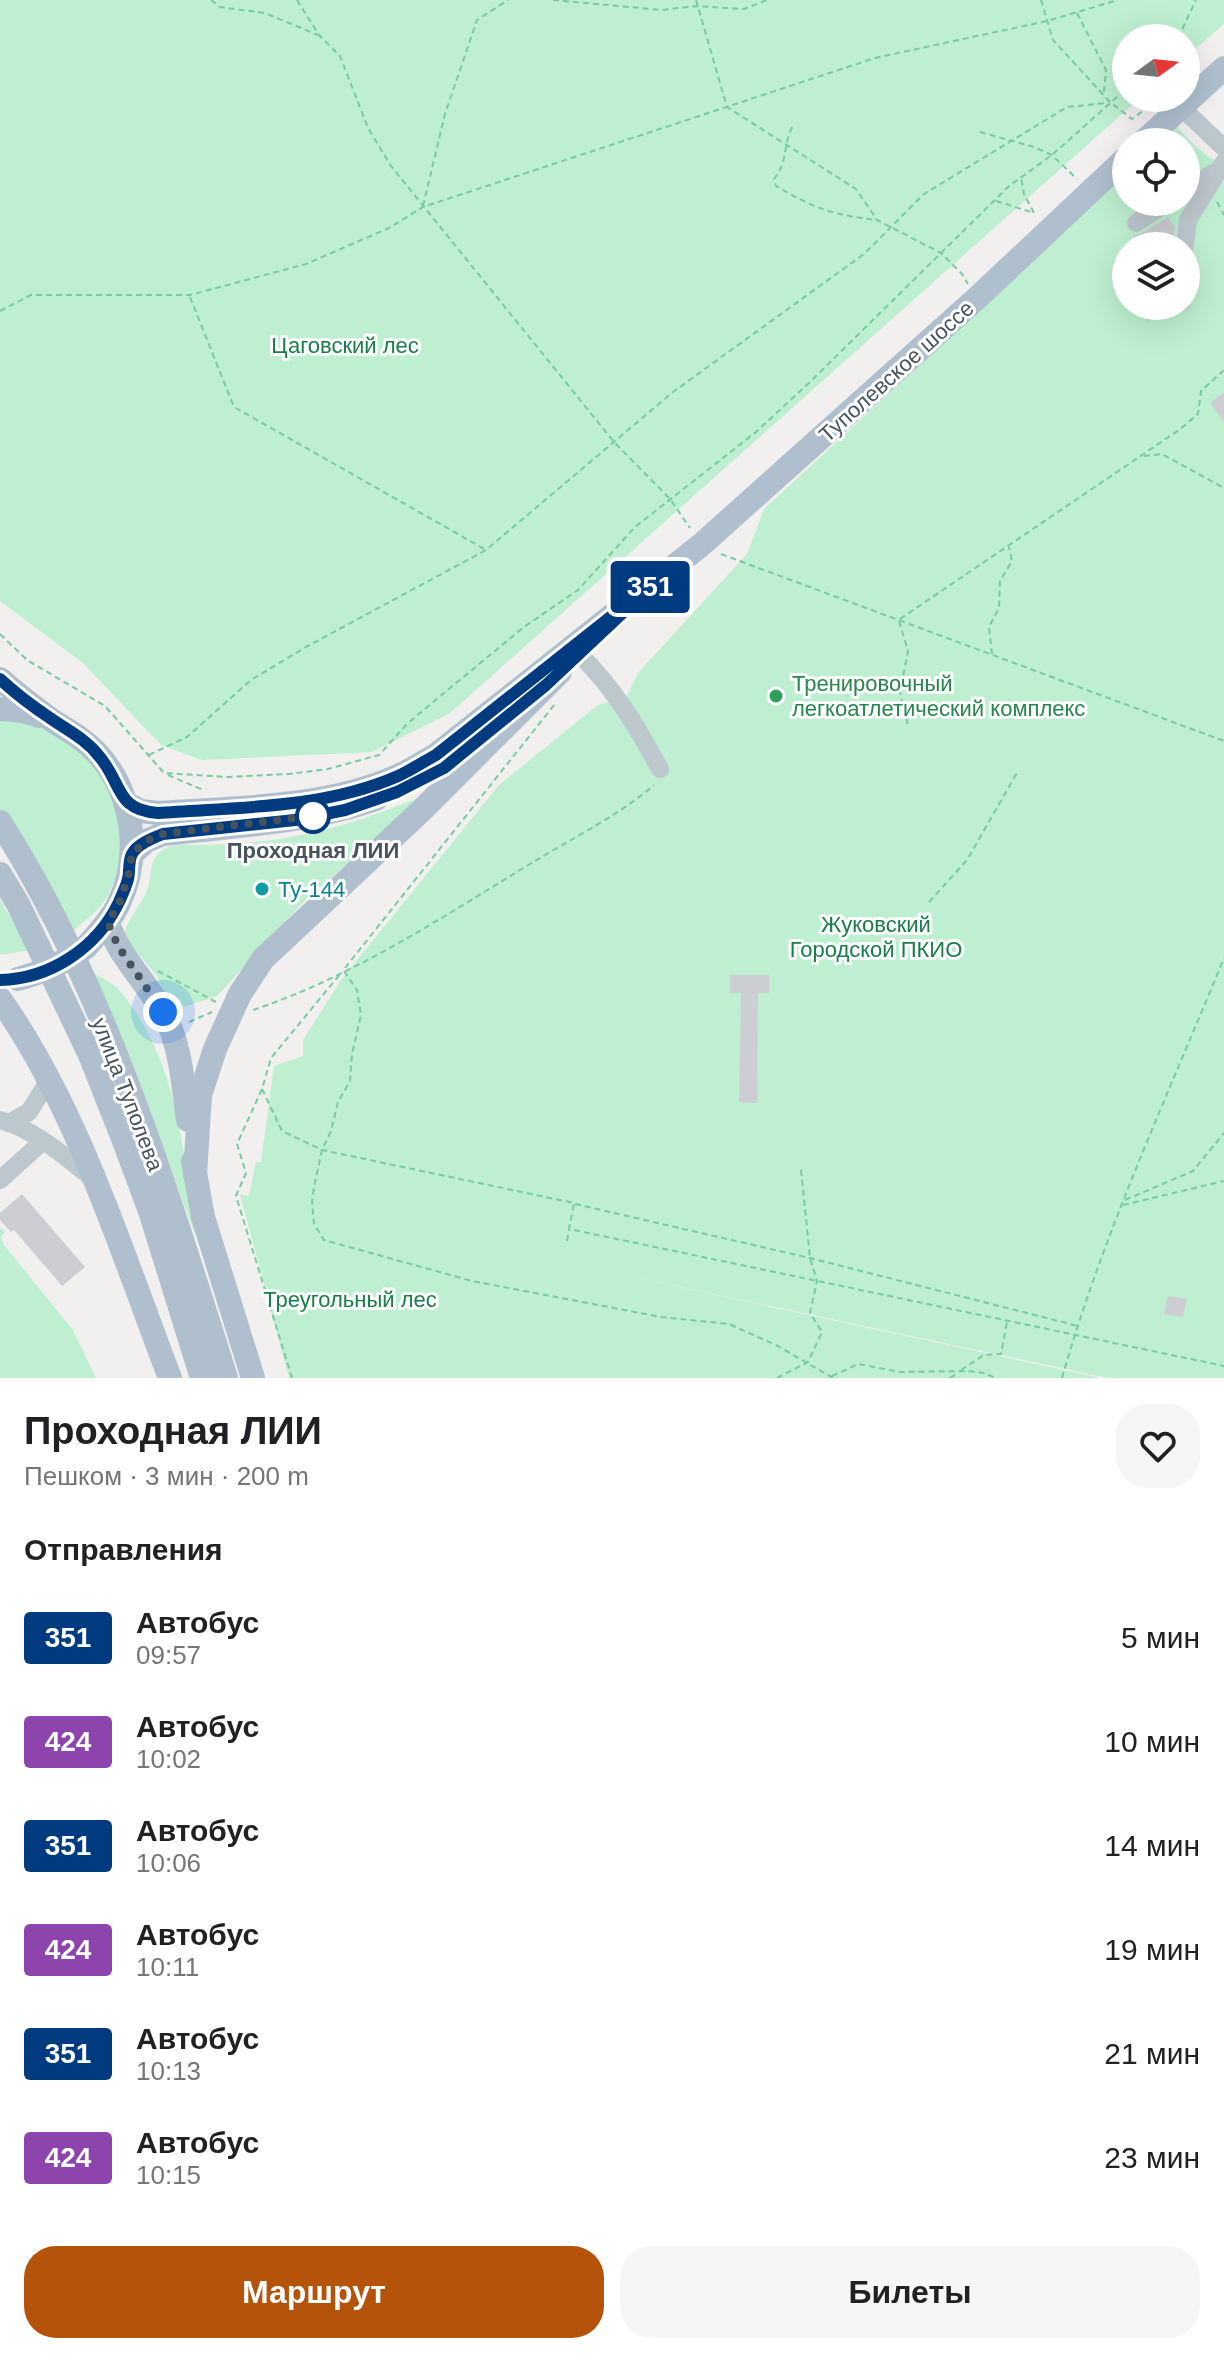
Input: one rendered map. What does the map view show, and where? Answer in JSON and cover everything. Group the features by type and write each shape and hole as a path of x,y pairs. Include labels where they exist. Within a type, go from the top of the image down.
{"main road":[{"path":"1200,84 1224,68"},
{"name":"Туполевское шоссе","path":"126,803 141,811 158,813 294,804 355,791 398,776 436,755 701,545 976,299 1112,171"},
{"name":"Туполевское шоссе","path":"195,1175 200,1095 215,1049 240,994 263,959 551,694 580,655 661,577"},
{"path":"0,679 54,721 78,735 115,777 126,803 132,854 120,901 108,923 86,947 65,962 42,972 9,980"},
{"name":"Туполевское шоссе","path":"132,854 146,841 163,834 295,820 345,810 397,792 444,768 551,694"},
{"path":"0,709 23,711 54,721"},
{"name":"улица Туполева","path":"0,822 67,943 127,1084 172,1207 226,1378"},
{"name":"улица Туполева","path":"0,874 18,904 90,1055 150,1211 202,1378"},
{"path":"108,923 113,939 163,1012 173,1034 195,1175"},
{"path":"0,999 49,1080 93,1179 170,1378"},
{"name":"улица Туполева","path":"195,1175 203,1217 253,1378"}],"street":[{"path":"1181,112 1224,148"},
{"path":"1200,181 1222,166"},
{"path":"1187,232 1188,220 1222,166"},
{"path":"1136,223 1147,216"},
{"path":"580,655 623,703 660,769"},
{"path":"3,1120 29,1112 49,1080"},
{"path":"3,1120 48,1146 93,1179"},
{"path":"0,1180 48,1146"}],"path":[{"path":"211,0 220,7 265,13 319,35"},
{"path":"297,0 319,35 340,56 368,128 391,166 614,442 670,499 701,545 1224,741"},
{"path":"423,207 445,114 477,20 508,0"},
{"path":"553,0 662,10 696,6 744,9 767,0"},
{"path":"696,0 727,107 856,189 877,220"},
{"path":"1041,0 1053,40 1110,102"},
{"path":"0,311 31,295 190,295 306,264 389,228 423,207 875,58 1047,21 1118,0"},
{"path":"1185,24 1196,0"},
{"path":"1077,12 1106,70 1104,93"},
{"path":"148,756 187,737 262,674 486,550 673,392 864,254 924,194 1067,107 1110,102"},
{"path":"164,773 228,777 289,774 328,769 379,755 407,724 444,693 524,627 578,590 635,527 767,422 994,201 1052,155 1110,102"},
{"path":"1123,112 1132,119 1149,112"},
{"path":"792,127 785,142 785,165 774,179 776,186 808,205 839,215 877,220 941,253 962,274 976,299"},
{"path":"980,132 1052,155 1078,179"},
{"path":"994,201 1034,213 1024,194 1021,177"},
{"path":"190,295 234,407 486,550"},
{"path":"899,620 1143,456 1198,414 1201,391 1224,370"},
{"path":"1143,456 1162,454 1224,488"},
{"path":"992,654 989,627 999,608 1000,581 1012,561 1008,546"},
{"path":"899,620 908,651 900,693 908,726"},
{"path":"0,634 27,660 105,706 164,773 204,791"},
{"path":"292,1378 236,1196 246,1173 237,1144 262,1089 271,1058 344,970 551,694"},
{"path":"235,1010 254,1010 311,988 379,955 608,817 654,786 660,769"},
{"path":"929,902 967,860 1018,771"},
{"path":"1062,1378 1122,1205 1224,958"},
{"path":"149,967 224,1006 181,1025"},
{"path":"344,970 357,990 361,1015 352,1054 350,1081 338,1102 331,1131 322,1150 312,1202 314,1224 324,1240 472,1281 661,1317 729,1324 808,1362 832,1378 858,1364 900,1372 985,1373 995,1378"},
{"path":"262,1089 282,1131 322,1150 574,1203 810,1258 1078,1326"},
{"path":"1124,1200 1193,1171 1224,1133"},
{"path":"777,1378 808,1362 822,1332 810,1313 817,1281 810,1258 801,1169"},
{"path":"1122,1205 1224,1181"},
{"path":"567,1241 574,1203"},
{"path":"569,1229 1224,1366"},
{"path":"950,1378 984,1355 1001,1354 1008,1321"}],"green space":[{"name":"Цаговский лес","path":"0,0 1224,0 1224,24 1200,45 1200,24 1112,24 1112,112 1124,112 449,714 372,752 202,760 161,745 83,663 0,601"},
{"name":"Жуковский Городской ПКИО","path":"1200,149 1224,163 1224,1378 1108,1378 577,1265 1101,1378 289,1378 240,1194 249,1196 256,1162 261,1162 274,1066 303,1056 303,1040 341,980 499,785 598,705 626,697 638,673 747,554 764,509 1112,188 1112,216 1200,216"},
{"path":"0,721 46,728 79,748 107,784 115,806 120,828 116,874 101,905 74,930 0,810"},
{"path":"428,794 307,898 217,996 174,1010 157,976 124,937 127,925 148,888 155,857 163,850 181,845 212,845 305,835 358,820"},
{"path":"0,900 31,950 0,955"},
{"path":"93,973 117,987 138,1016 166,1075 187,1171 195,1235 137,1074"},
{"path":"0,1228 5,1232 1,1237 4,1245 73,1330 96,1378 0,1378"}],"building":[{"path":"1168,217 1175,227 1175,232 1144,232"},
{"path":"1224,392 1224,422 1210,403"},
{"path":"730,975 769,975 769,993 758,993 757,1103 739,1102 741,993 730,993"},
{"path":"22,1194 85,1267 62,1286 14,1230 11,1232 0,1220 0,1213"},
{"path":"1168,1296 1187,1299 1183,1317 1164,1314"}],"bus line":[{"name":"351","path":"0,679 19,697 78,735 115,777 126,803 141,811 158,813 294,804 355,791 398,776 436,755 661,577 546,685 444,768 397,792 345,810 295,820 163,834 146,841 132,854 128,878 108,923 86,947 65,962 42,972 0,980"}],"place":[{"name":"Тренировочный легкоатлетический комплекс","path":"776,696"},
{"name":"Проходная ЛИИ","path":"313,816"},
{"name":"Ty-144","path":"262,889"}],"route":[{"path":"163,1012 113,939 108,923 120,901 132,854 146,841 163,834 320,815 313,816"}],"park label":[{"name":"Треугольный лес","path":"350,1299"}]}
